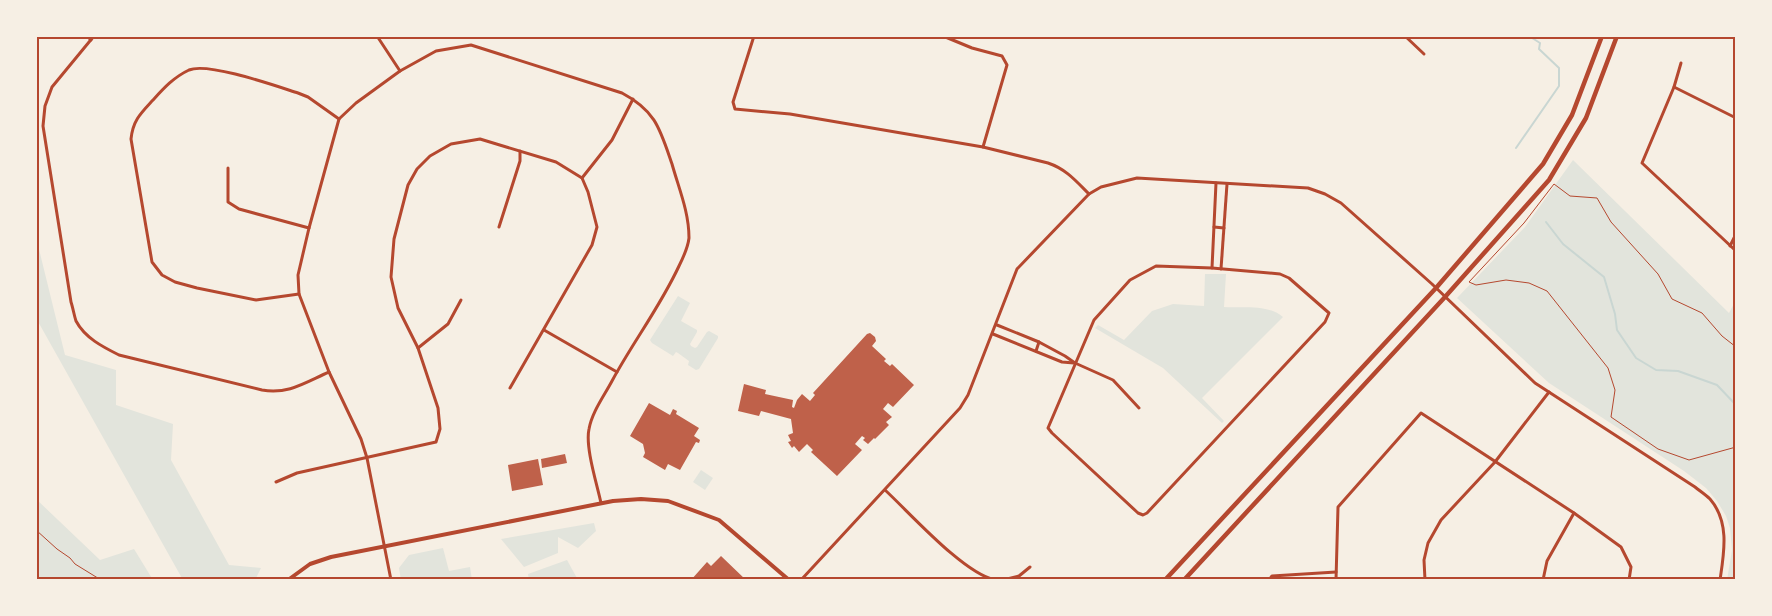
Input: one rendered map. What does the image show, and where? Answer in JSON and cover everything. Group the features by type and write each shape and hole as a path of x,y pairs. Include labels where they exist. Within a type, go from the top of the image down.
{"main road":[{"path":"1165,580 1436,288 1543,164 1572,115 1602,36"},
{"path":"1184,580 1445,297 1549,180 1586,118 1617,36"}],"street":[{"path":"87,36 91,40"},
{"path":"94,36 52,87 45,106 43,126 71,302 76,320 85,332 100,346 119,355 262,390 284,392 329,372"},
{"path":"377,36 400,71"},
{"path":"754,36 733,102 735,109 790,114 983,147 1058,166 1068,173 1089,194"},
{"path":"943,36 972,48 1002,56 1007,65 983,147"},
{"path":"1405,36 1424,54"},
{"path":"391,580 367,458 361,439 329,372 299,294 298,275 339,119 356,103 400,71 436,51 470,45 622,92 643,106 654,118 663,137 687,213 689,240 672,281 616,372 592,418 589,430 589,445 602,504"},
{"path":"1681,63 1674,87 1642,163 1736,251"},
{"path":"299,294 256,300 197,288 175,282 162,275 152,262 131,139 132,127 136,119 172,80 191,70 214,70 298,93 308,97 339,119"},
{"path":"1674,87 1736,118"},
{"path":"582,178 612,140 633,98"},
{"path":"276,482 297,473 436,442 440,429 438,408 418,348 398,308 391,277 394,239 408,185 417,170 430,156 451,144 480,139 556,162 582,178 590,198 597,227 592,245 510,388"},
{"path":"499,227 520,161 520,151"},
{"path":"228,168 228,202 239,209 309,228"},
{"path":"801,580 960,408 968,395 1017,269 1089,194 1101,187 1137,178 1308,188 1325,194 1341,203 1436,288 1535,383 1695,486 1711,500 1720,518 1725,537 1720,580"},
{"path":"1212,268 1216,183"},
{"path":"1221,269 1227,184"},
{"path":"1214,227 1224,228"},
{"path":"1730,246 1736,234"},
{"path":"1156,266 1212,268 1280,274 1289,278 1329,313 1325,322 1148,513 1143,515 1138,513 1048,428 1094,320 1130,280 1156,266"},
{"path":"418,348 448,324 461,300"},
{"path":"996,325 1039,342 1075,363 1113,380 1139,408"},
{"path":"544,330 616,372"},
{"path":"992,334 1062,362 1075,363"},
{"path":"1036,351 1039,342"},
{"path":"1425,580 1424,560 1428,543 1441,520 1495,462 1549,392"},
{"path":"1336,580 1338,507 1421,413 1574,513 1621,547 1631,567 1629,580"},
{"path":"885,490 965,566 994,580"},
{"path":"288,580 299,570 320,560 613,501 641,499 668,501 719,520 789,580"},
{"path":"1543,580 1547,561 1574,513"},
{"path":"1003,580 1019,576 1030,568"},
{"path":"1269,580 1272,576 1336,572"}],"path":[{"path":"1736,347 1722,336 1702,313 1672,299 1658,274 1611,222 1597,198 1570,196 1554,184 1524,222 1469,282 1476,285 1490,281 1506,280 1529,283 1547,290 1608,368 1615,390 1611,417 1658,449 1690,460 1736,447"},
{"path":"36,530 75,564 101,580"}],"shaded area":[{"path":"1573,160 1729,313 1736,300 1736,580 1727,580 1732,550 1730,528 1726,516 1717,501 1706,488 1684,471 1549,383 1457,298 1525,227"},
{"path":"36,237 65,355 116,370 116,405 173,424 171,460 229,565 261,568 255,580 183,580 36,318"},
{"path":"1205,274 1226,274 1224,307 1263,308 1283,317 1202,398 1224,421 1222,423 1163,368 1095,328 1098,325 1124,340 1152,311 1173,304 1204,306"},
{"path":"678,296 690,303 681,321 697,330 690,344 691,346 697,347 709,331 718,336 699,369 696,370 688,365 689,361 678,353 676,352 673,356 650,340"},
{"path":"701,470 713,478 705,490 693,482"},
{"path":"36,499 100,560 134,549 153,580 36,580"},
{"path":"594,523 596,531 578,548 558,537 558,553 524,567 501,539"},
{"path":"443,548 449,571 470,567 472,580 401,580 399,568 409,555"},
{"path":"567,560 578,580 529,580 528,574"}],"building":[{"path":"870,333 875,337 876,341 872,346 886,359 884,361 890,366 892,364 914,385 893,407 888,403 883,409 892,417 886,422 889,425 868,444 863,440 865,438 862,436 855,444 862,450 837,476 811,452 813,450 807,444 799,452 794,446 792,448 788,442 791,441 788,435 793,433 791,419 761,411 759,416 738,411 744,384 766,390 765,394 793,400 792,407 794,408 802,394 810,401 815,395 813,393"},
{"path":"649,403 670,415 673,409 677,411 676,414 699,428 694,436 700,440 699,443 696,442 680,470 668,464 665,470 643,457 645,453 643,444 630,436"},
{"path":"565,454 567,463 542,468 541,459"},
{"path":"538,459 543,485 512,491 508,465"},
{"path":"721,556 746,580 691,580 707,562 711,566"}],"waterway":[{"path":"1516,148 1559,86 1559,68 1539,49 1540,43 1529,36"},
{"path":"1546,222 1563,244 1604,277 1615,314 1617,330 1636,358 1656,370 1678,371 1717,385 1736,405"}]}
